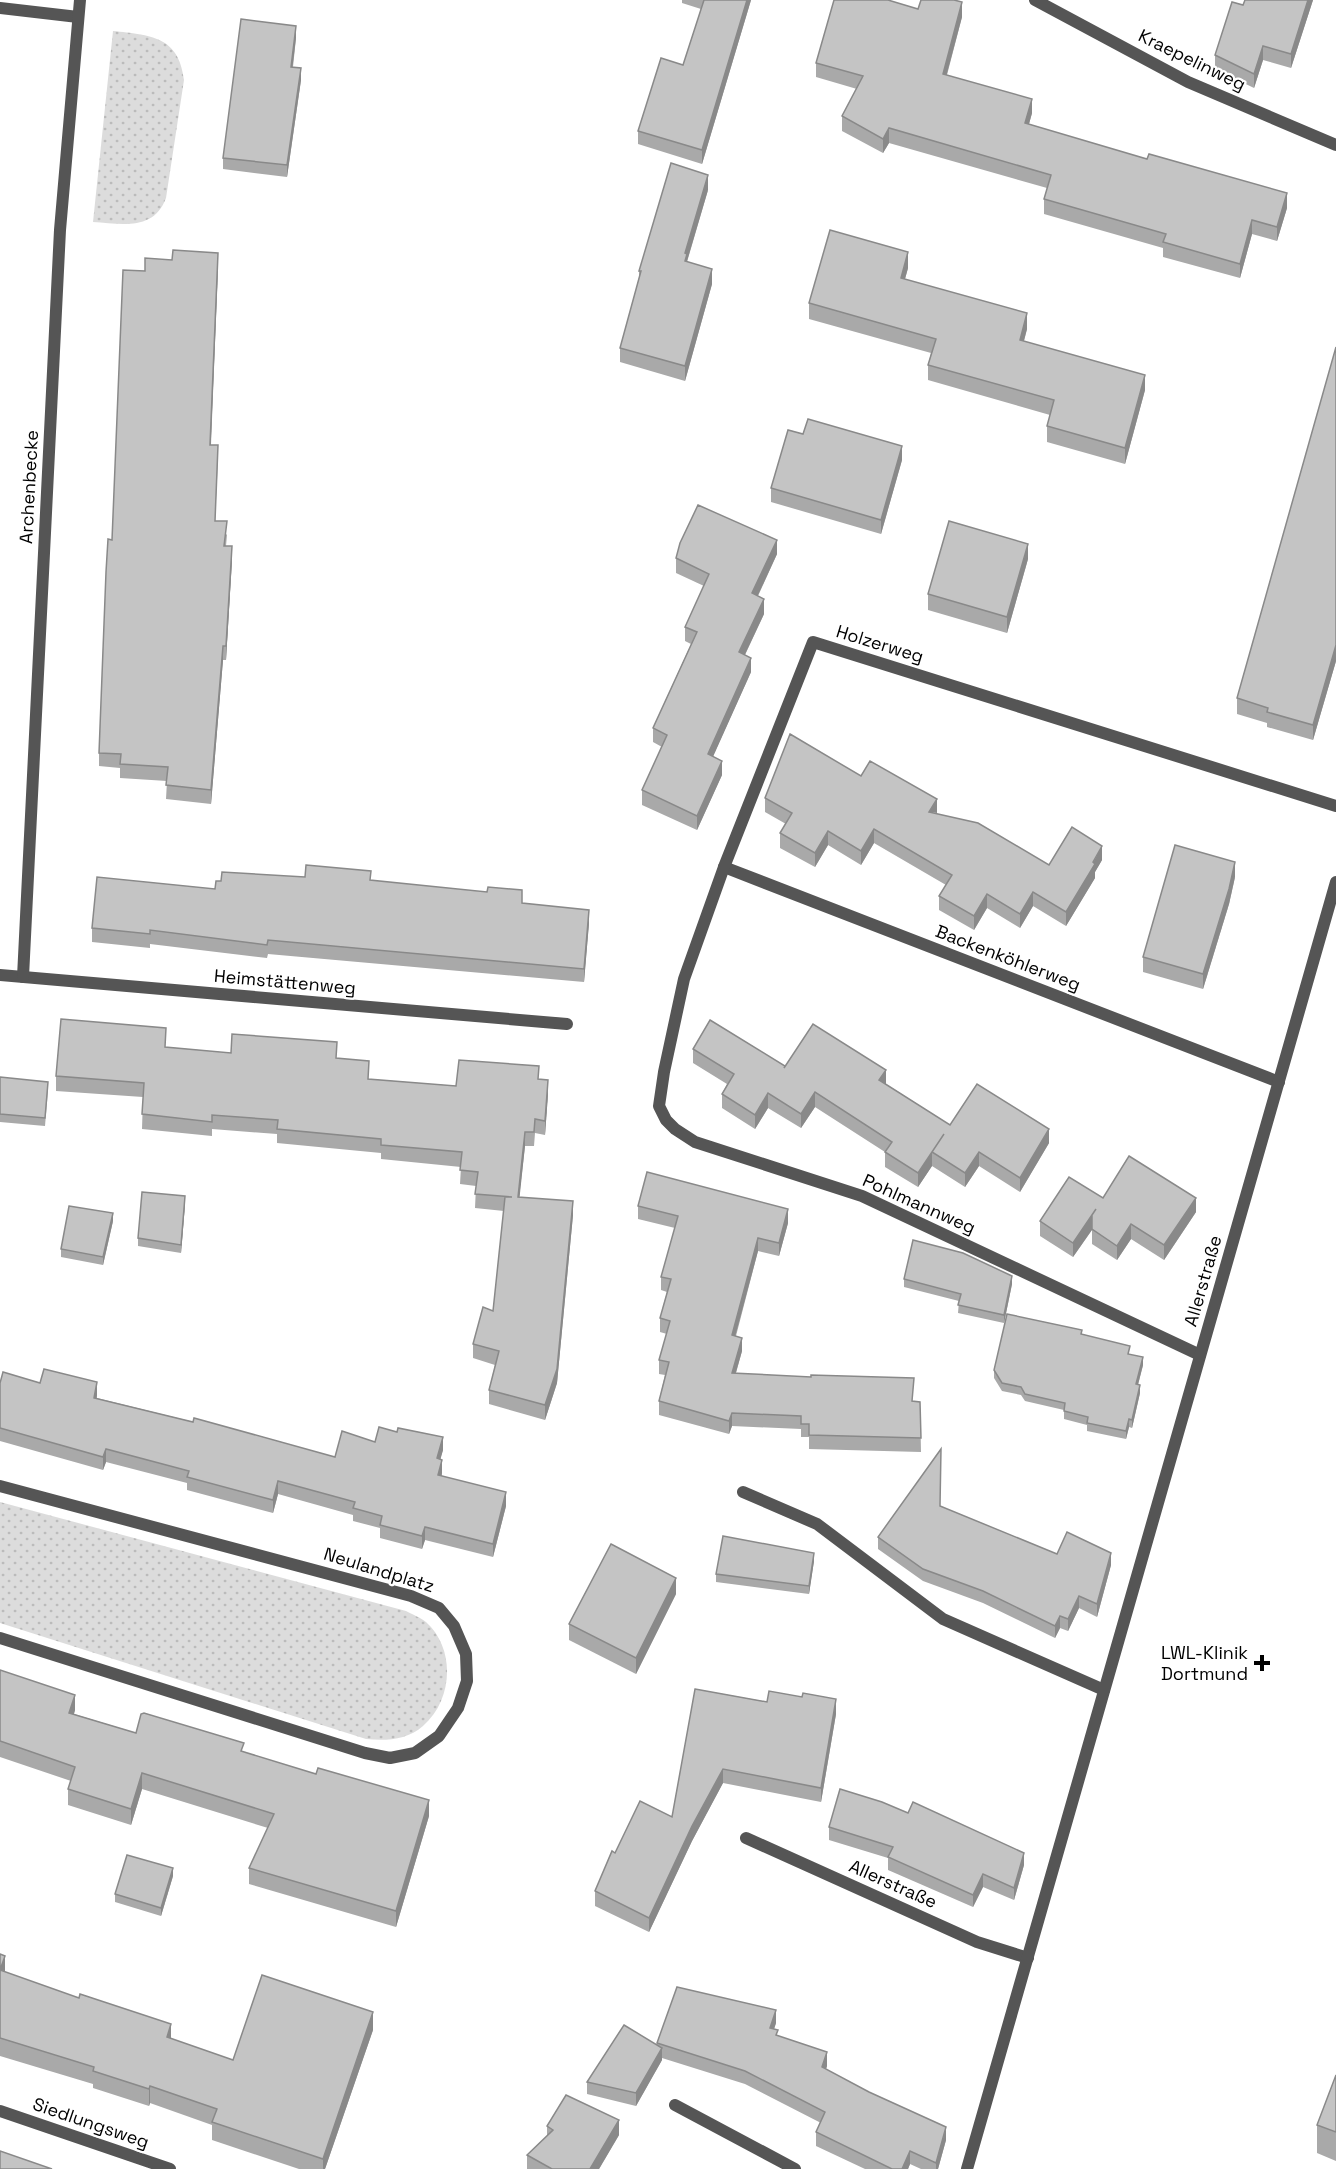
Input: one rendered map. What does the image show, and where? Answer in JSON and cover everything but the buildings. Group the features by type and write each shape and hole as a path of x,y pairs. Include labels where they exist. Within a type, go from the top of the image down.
{"street":[{"name":"Archenbecke","path":"23,977 60,230 80,0"},
{"name":"Kraepelinweg","path":"1035,0 1188,82 1336,145"},
{"path":"0,8 78,17"},
{"name":"Holzerweg","path":"664,1072 684,979 724,867 813,642 1336,806"},
{"name":"Backenköhlerweg","path":"724,867 1279,1082"},
{"name":"Allerstraße","path":"967,2169 1336,882"},
{"name":"Heimstättenweg","path":"0,975 567,1024"},
{"name":"Pohlmannweg","path":"664,1072 659,1106 666,1120 695,1143 862,1196 1200,1355"},
{"name":"Neulandplatz","path":"0,1486 411,1596 439,1608 454,1626 466,1654 467,1681 458,1708 439,1736 415,1753 390,1758 365,1753 0,1638"},
{"path":"743,1492 817,1524 943,1619 1104,1690"},
{"name":"Allerstraße","path":"746,1838 977,1942 1028,1958"},
{"path":"675,2105 795,2169"},
{"name":"Siedlungsweg","path":"0,2111 170,2169"}],"shaded area":[{"path":"113,31 139,34 169,46 181,65 184,80 166,198 161,209 154,216 145,221 126,224 93,222"},
{"path":"0,1502 406,1611 426,1622 436,1633 442,1646 447,1674 440,1703 433,1715 417,1731 403,1737 381,1740 366,1739 0,1623"}],"place":[{"name":"LWL-Klinik Dortmund","path":"1262,1663"}]}
